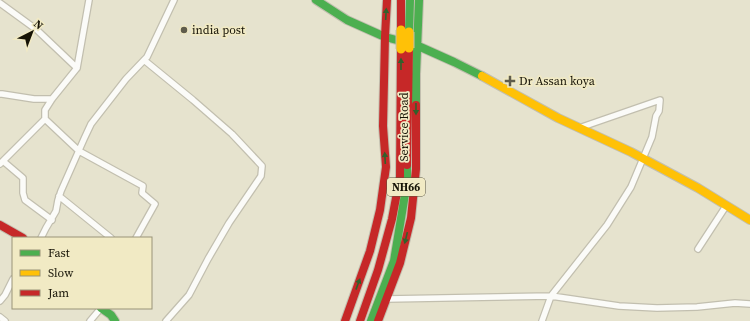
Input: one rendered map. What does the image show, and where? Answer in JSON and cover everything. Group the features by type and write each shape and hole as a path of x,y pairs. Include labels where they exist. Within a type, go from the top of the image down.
{"main road":[{"path":"316,0 346,20 409,47 454,62 558,118 631,152 698,188 750,220"},
{"path":"345,321 370,251 380,210 386,167 383,126 387,0"},
{"name":"NH66","path":"371,321 394,262 407,182 409,47 405,31 401,0"},
{"name":"NH66","path":"405,31 410,0"},
{"name":"Service Road","path":"378,321 400,263 411,218 416,169 409,47 418,0"},
{"name":"NH66","path":"360,321 378,270 392,219 400,177 409,47"},
{"path":"0,225 21,237"},
{"path":"102,309 111,315 115,321"}],"street":[{"path":"52,220 25,200 23,193 23,178 2,163 45,119 45,110 77,68 89,0"},
{"path":"42,237 56,211 59,196 91,124 126,79 147,57 174,0"},
{"path":"0,3 37,30 77,68"},
{"path":"144,60 232,134 262,166 261,176 208,259 190,295 166,321"},
{"path":"0,94 34,99 52,99"},
{"path":"542,321 551,296 607,225 631,187 652,137 656,116 659,111 660,100 580,128"},
{"path":"45,119 79,151 142,186 142,193 155,204 137,237"},
{"path":"59,196 110,237"},
{"path":"698,249 726,206"},
{"path":"1,300 12,281"},
{"path":"387,299 551,296 619,306 657,308 697,307 735,303 750,304"},
{"path":"90,321 100,309"},
{"path":"0,317 5,321"}],"traffic: fast":[{"path":"316,0 347,20 385,37 416,45 482,76"},
{"path":"409,32 410,0"},
{"path":"416,105 419,0"},
{"path":"371,321 394,261 407,182 407,165"},
{"path":"102,309 111,315 115,321"}],"traffic: slow":[{"path":"401,30 401,49"},
{"path":"409,32 409,48"},
{"path":"482,76 558,118 631,152 698,188 750,220"}],"traffic: jam":[{"path":"345,321 370,251 380,210 386,167 383,126 387,0"},
{"path":"401,0 401,30"},
{"path":"407,165 409,48"},
{"path":"360,321 378,270 392,219 400,177 401,49"},
{"path":"378,321 400,263 411,218 416,169 416,105"},
{"path":"0,225 21,237"}],"place":[{"name":"india post","path":"184,30"},
{"name":"Dr Assan koya","path":"510,81"}]}
